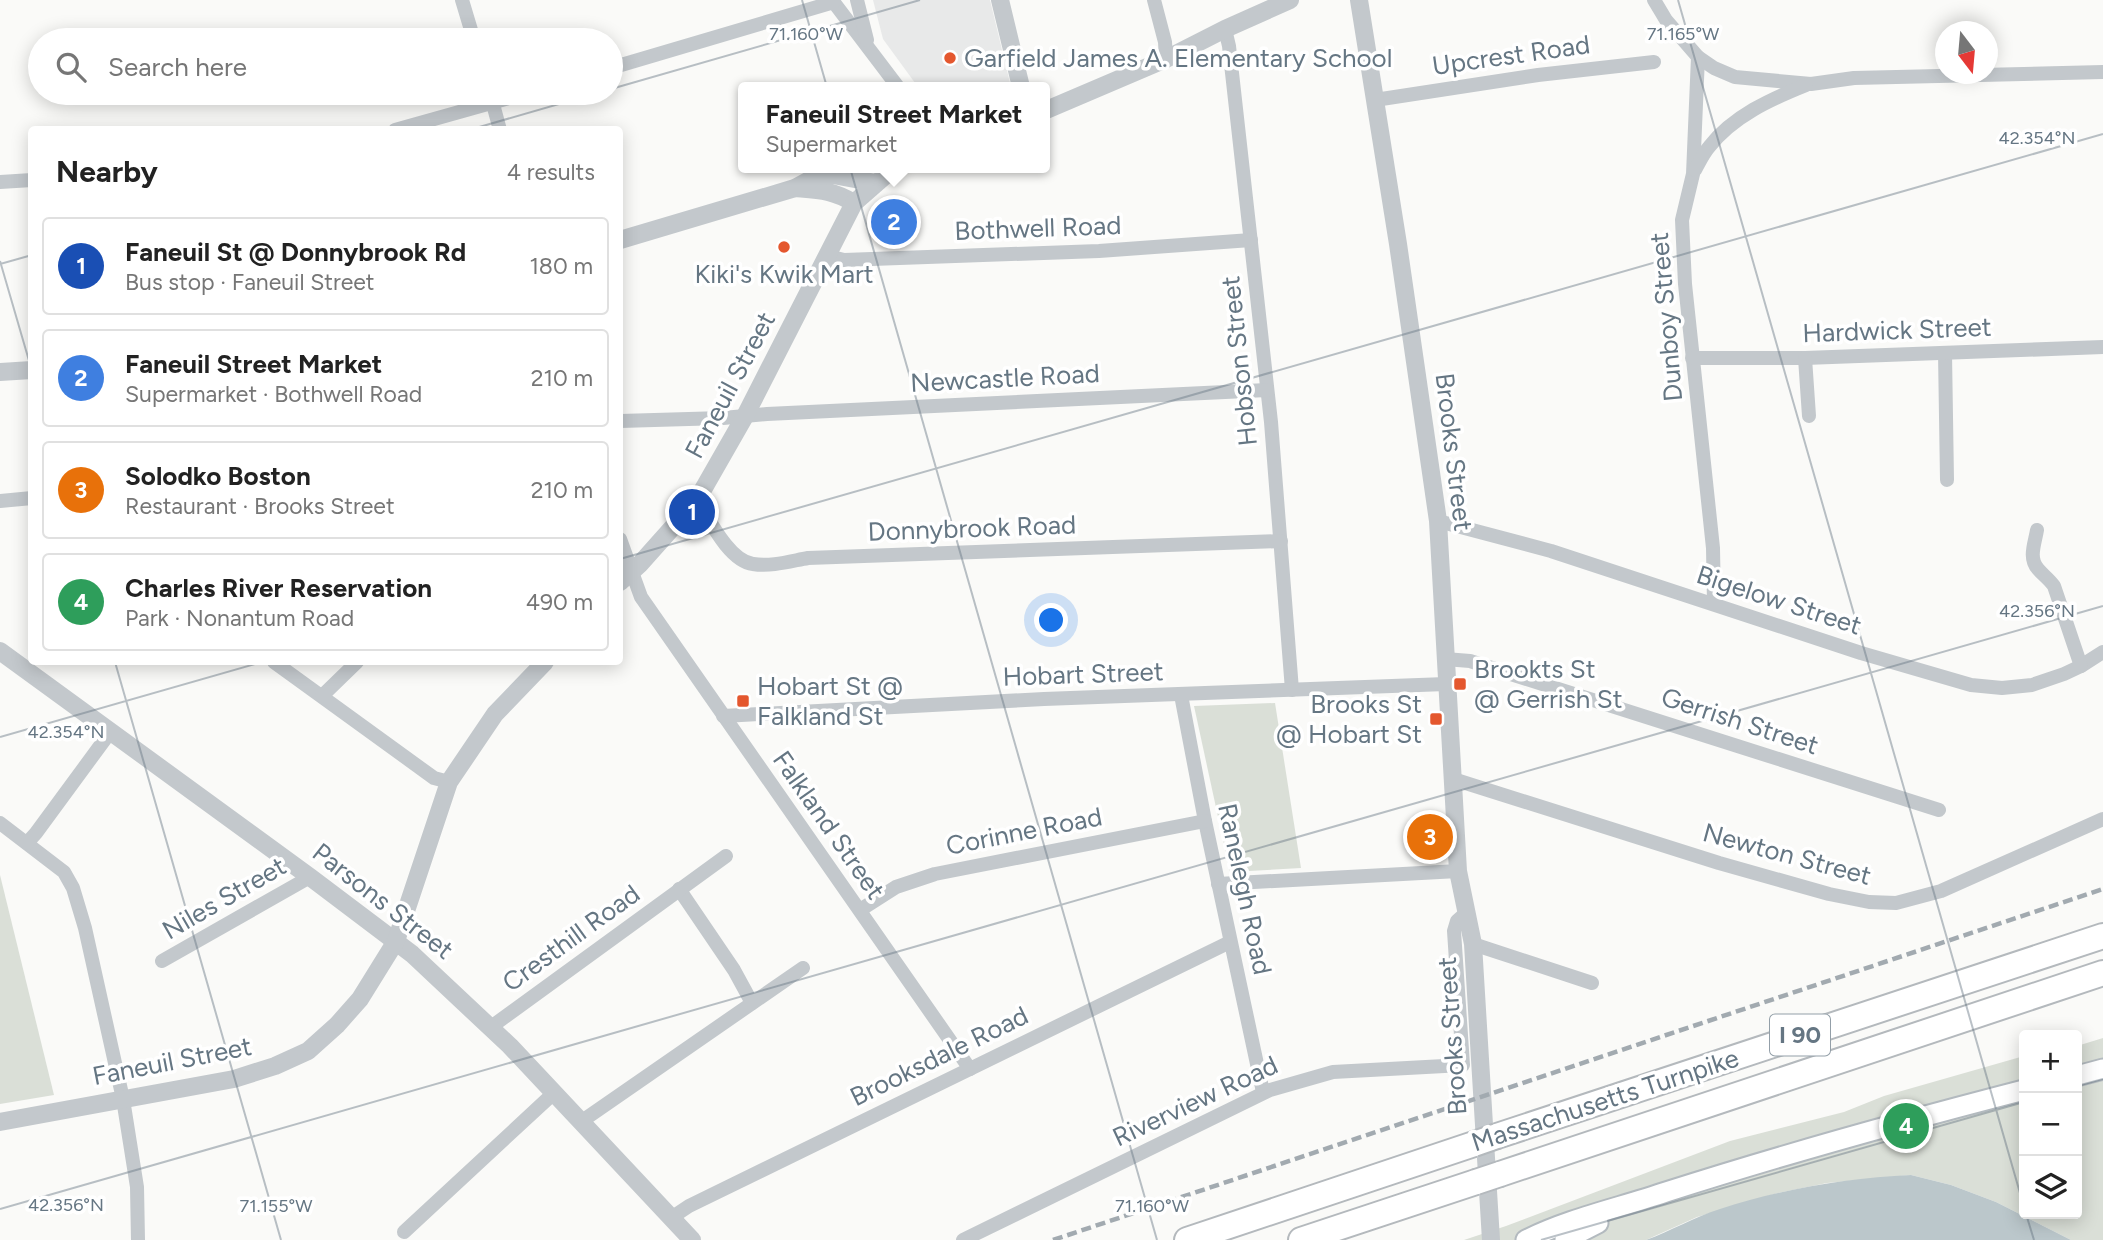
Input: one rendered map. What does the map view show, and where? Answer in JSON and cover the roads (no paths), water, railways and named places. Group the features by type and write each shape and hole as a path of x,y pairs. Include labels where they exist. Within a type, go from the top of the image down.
{"highway":[{"name":"Massachusetts Turnpike","path":"1187,1240 2103,936"},
{"name":"Massachusetts Turnpike","path":"1301,1240 2103,973"}],"main road":[{"path":"2082,1075 2103,1069"},
{"path":"1525,1240 1581,1218 1868,1131 2019,1091"},
{"path":"1565,1240 1662,1194"}],"street":[{"path":"462,0 470,28"},
{"path":"857,0 869,48"},
{"path":"1000,0 1020,82"},
{"path":"1154,0 1165,42 1166,59"},
{"path":"1050,109 1166,59 1290,0"},
{"name":"Brooks Street","path":"1359,0 1422,401 1438,521 1458,871 1473,944 1491,1240"},
{"path":"1654,0 1666,20 1699,57 1735,78 1811,83 1854,78 2103,72"},
{"path":"623,64 833,1 894,82"},
{"name":"Hobson Street","path":"1225,29 1267,390 1293,690"},
{"name":"Dunboy Street","path":"1699,57 1693,174 1682,220 1685,284 1713,548 1714,604"},
{"name":"Upcrest Road","path":"1375,100 1538,75 1654,62"},
{"path":"1693,174 1709,146 1736,121 1772,99 1811,83"},
{"path":"407,126 470,105"},
{"path":"493,105 499,126"},
{"name":"Faneuil Street","path":"625,577 697,500 745,416 854,203 888,173"},
{"path":"623,239 795,188 817,176 833,175 876,183"},
{"path":"0,182 28,180"},
{"path":"795,188 827,190 854,203"},
{"name":"Bothwell Road","path":"828,256 844,260 1099,251 1251,240"},
{"name":"Hardwick Street","path":"1692,358 1805,358 2103,347"},
{"path":"1945,353 1947,480"},
{"path":"1805,358 1809,415"},
{"path":"0,372 28,370"},
{"name":"Newcastle Road","path":"623,421 1267,390"},
{"path":"0,501 28,498"},
{"name":"Donnybrook Road","path":"697,500 738,559 752,564 775,564 808,558 1281,541"},
{"name":"Bigelow Street","path":"1438,521 1551,551 1861,653 1971,685 2002,688 2032,685 2081,666 2103,652"},
{"path":"2037,530 2031,556 2036,568 2048,577 2054,586 2081,666"},
{"name":"Falkland Street","path":"625,577 970,1069"},
{"name":"Parsons Street","path":"0,651 310,877 430,969 555,1092 692,1240"},
{"name":"Gerrish Street","path":"1445,659 1470,661 1939,810"},
{"path":"278,665 434,778 449,782"},
{"path":"322,696 354,665"},
{"name":"Faneuil Street","path":"0,1122 234,1079 275,1066 308,1051 337,1025 360,999 396,941 449,782 495,714 542,665"},
{"name":"Hobart Street","path":"723,716 1044,699 1446,684"},
{"name":"Ranelegh Road","path":"1181,695 1263,1092"},
{"path":"27,843 111,731"},
{"name":"Newton Street","path":"1453,779 1719,863 1829,894 1869,902 1896,903 1941,891 2103,819"},
{"name":"Corinne Road","path":"860,910 896,887 934,874 1205,821"},
{"path":"0,823 64,872 73,888 85,928 123,1099 137,1187 138,1240"},
{"name":"Cresthill Road","path":"491,1027 726,856"},
{"path":"1218,884 1458,871"},
{"name":"Niles Street","path":"162,961 310,877"},
{"name":"Cresthill Road","path":"680,889 734,970 752,1003"},
{"name":"Brooks Street","path":"1463,1065 1454,930 1457,921 1466,913"},
{"name":"Brooksdale Road","path":"671,1217 1230,942"},
{"path":"1473,944 1592,983"},
{"path":"582,1121 803,968"},
{"name":"Riverview Road","path":"963,1240 1263,1092 1333,1072 1463,1065"},
{"path":"404,1232 555,1092"}],"railway":[{"path":"1053,1240 2103,889"}],"place":[{"name":"Garfield James A. Elementary School","path":"950,58"},
{"name":"Faneuil Street Market","path":"894,222"},
{"name":"Kiki's Kwik Mart","path":"784,247"},
{"name":"Faneuil St @ Donnybrook Rd","path":"692,512"},
{"name":"Brookts St @ Gerrish St","path":"1460,684"},
{"name":"Hobart St @ Falkland St","path":"743,701"},
{"name":"Brooks St @ Hobart St","path":"1436,719"},
{"name":"Solodko Boston","path":"1430,837"},
{"name":"Charles River Reservation","path":"1906,1126"}]}
